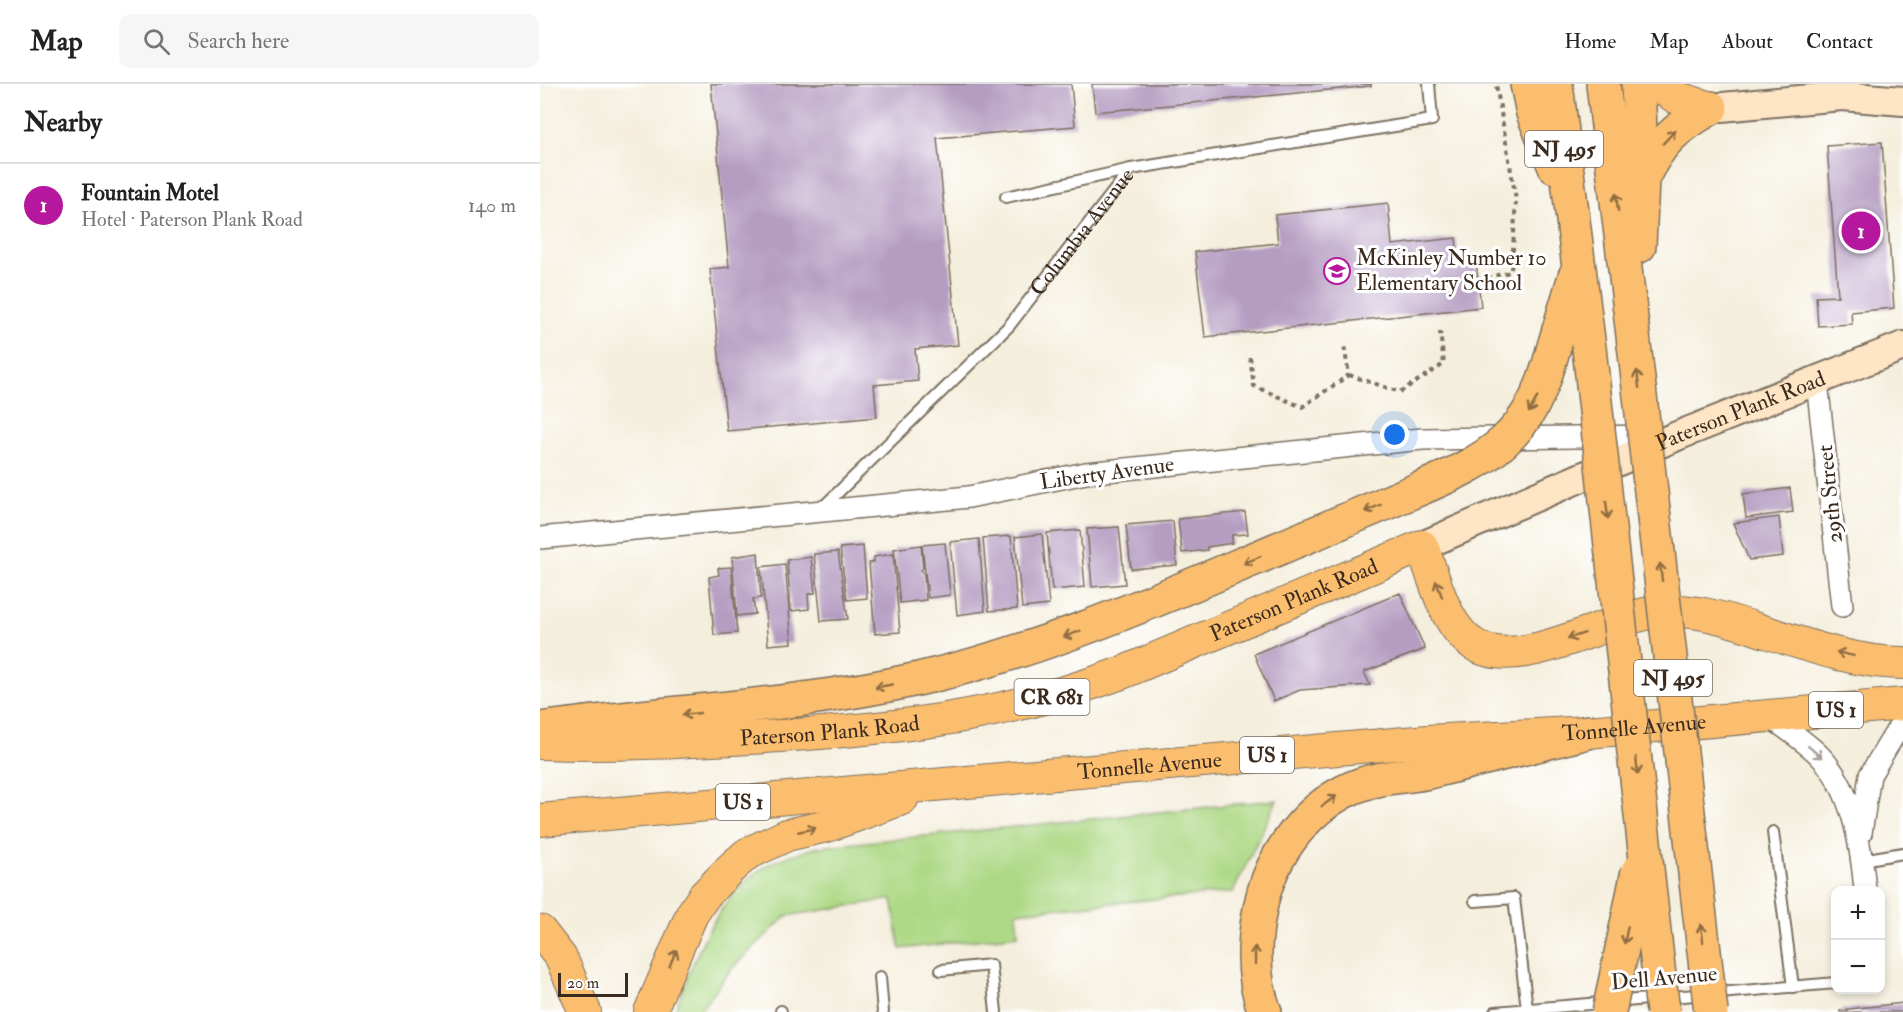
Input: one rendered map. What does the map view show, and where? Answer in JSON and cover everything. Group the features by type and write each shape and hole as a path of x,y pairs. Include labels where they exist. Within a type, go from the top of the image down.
{"highway":[{"path":"1527,84 1533,113 1573,214"},
{"name":"NJ 495","path":"1556,84 1579,262 1663,1012"},
{"name":"NJ 495","path":"1603,84 1712,1012"},
{"path":"1634,344 1642,179 1638,84"},
{"path":"1642,179 1667,137 1679,126 1711,108"},
{"path":"540,729 798,700 880,687 956,670 1060,639 1460,472 1488,456 1513,434 1532,408 1545,382 1579,262"},
{"path":"1265,1012 1258,989 1255,955 1257,921 1271,873 1287,842 1325,803 1361,784 1428,772 1588,732"},
{"path":"1609,1012 1645,836"}],"main road":[{"path":"1657,84 1675,97 1711,108 1842,96 1903,101"},
{"name":"Paterson Plank Road","path":"540,743 656,744 868,731 954,719 1041,700 1124,672 1677,436 1903,346"},
{"path":"1422,546 1449,614 1459,630 1470,642 1496,652 1527,652 1627,618 1664,611 1683,611 1718,616 1838,653 1903,663"},
{"name":"Tonnelle Avenue","path":"540,820 1428,741 1588,732 1903,704"},
{"name":"Paterson Plank Road","path":"540,760 656,744"},
{"path":"650,1012 692,914 717,880 747,854 787,835 827,826 945,784"},
{"path":"540,931 567,968 585,1012"}],"street":[{"name":"29th Street","path":"1817,382 1842,606"},
{"name":"Liberty Avenue","path":"540,538 969,497 1086,473 1422,438 1677,436"},
{"path":"1769,716 1820,756 1832,770 1841,785 1861,854"},
{"path":"1864,886 1861,854 1864,802 1870,775 1903,720"}],"lane":[{"name":"Columbia Avenue","path":"817,513 1009,326 1131,170 1432,120 1429,84"},
{"path":"1006,198 1131,170"},
{"path":"1773,832 1793,987"},
{"path":"1861,854 1903,854"},
{"path":"1475,901 1514,897 1520,1011"},
{"path":"941,970 991,965 996,1012"},
{"path":"880,977 883,1012"},
{"name":"Dell Avenue","path":"1495,1012 1831,983"}],"path":[{"path":"1478,280 1510,272 1512,264 1516,200 1496,84"},
{"path":"1349,375 1400,392 1444,364 1440,332"},
{"path":"1344,345 1349,375"},
{"path":"1250,357 1254,386 1302,407 1349,375"}],"green space":[{"path":"1277,800 1233,892 1016,912 1018,935 900,949 892,899 786,916 732,968 699,1012 674,1012 699,950 719,913 748,880 766,866 784,857 818,847"}],"building":[{"path":"711,84 1071,84 1075,126 937,138 958,345 915,349 918,381 874,385 877,417 727,431 710,269 729,267"},
{"path":"1092,84 1371,84 1371,86 1095,112"},
{"path":"1882,142 1894,308 1851,312 1852,324 1818,326 1816,297 1838,296 1827,146"},
{"name":"McKinley Number 10 Elementary School","path":"1388,203 1392,245 1456,238 1459,263 1476,261 1481,307 1205,337 1195,252 1278,243 1275,215"},
{"path":"1790,488 1793,512 1746,518 1743,494"},
{"path":"1245,512 1248,534 1232,535 1232,543 1207,547 1207,550 1182,553 1178,519"},
{"path":"1779,517 1783,556 1749,560 1733,523"},
{"path":"1173,521 1177,565 1131,569 1126,525"},
{"path":"1119,527 1125,584 1092,587 1087,529"},
{"path":"1080,530 1085,587 1052,590 1047,533"},
{"path":"1042,534 1049,605 1022,608 1015,537"},
{"path":"1011,536 1017,609 989,611 983,538"},
{"path":"979,539 985,611 957,615 950,542"},
{"path":"945,543 950,595 928,598 922,545"},
{"path":"921,545 923,568 921,571 924,574 926,600 900,603 894,549"},
{"path":"863,546 867,598 847,600 840,548"},
{"path":"838,552 848,619 821,621 814,554"},
{"path":"758,553 761,598 753,599 755,614 737,616 732,557"},
{"path":"893,554 900,632 875,634 869,563 874,562 874,557"},
{"path":"811,557 815,593 808,594 809,609 791,611 787,560"},
{"path":"785,564 792,643 768,645 761,567"},
{"path":"731,567 737,633 714,635 709,577 719,575 718,568"},
{"path":"1400,593 1425,649 1364,672 1370,685 1300,690 1274,701 1254,654"},
{"path":"1903,1003 1903,1012 1840,1012 1840,1010"}],"place":[{"name":"Fountain Motel","path":"1861,231"},
{"name":"McKinley Number 10 Elementary School","path":"1337,271"}]}
